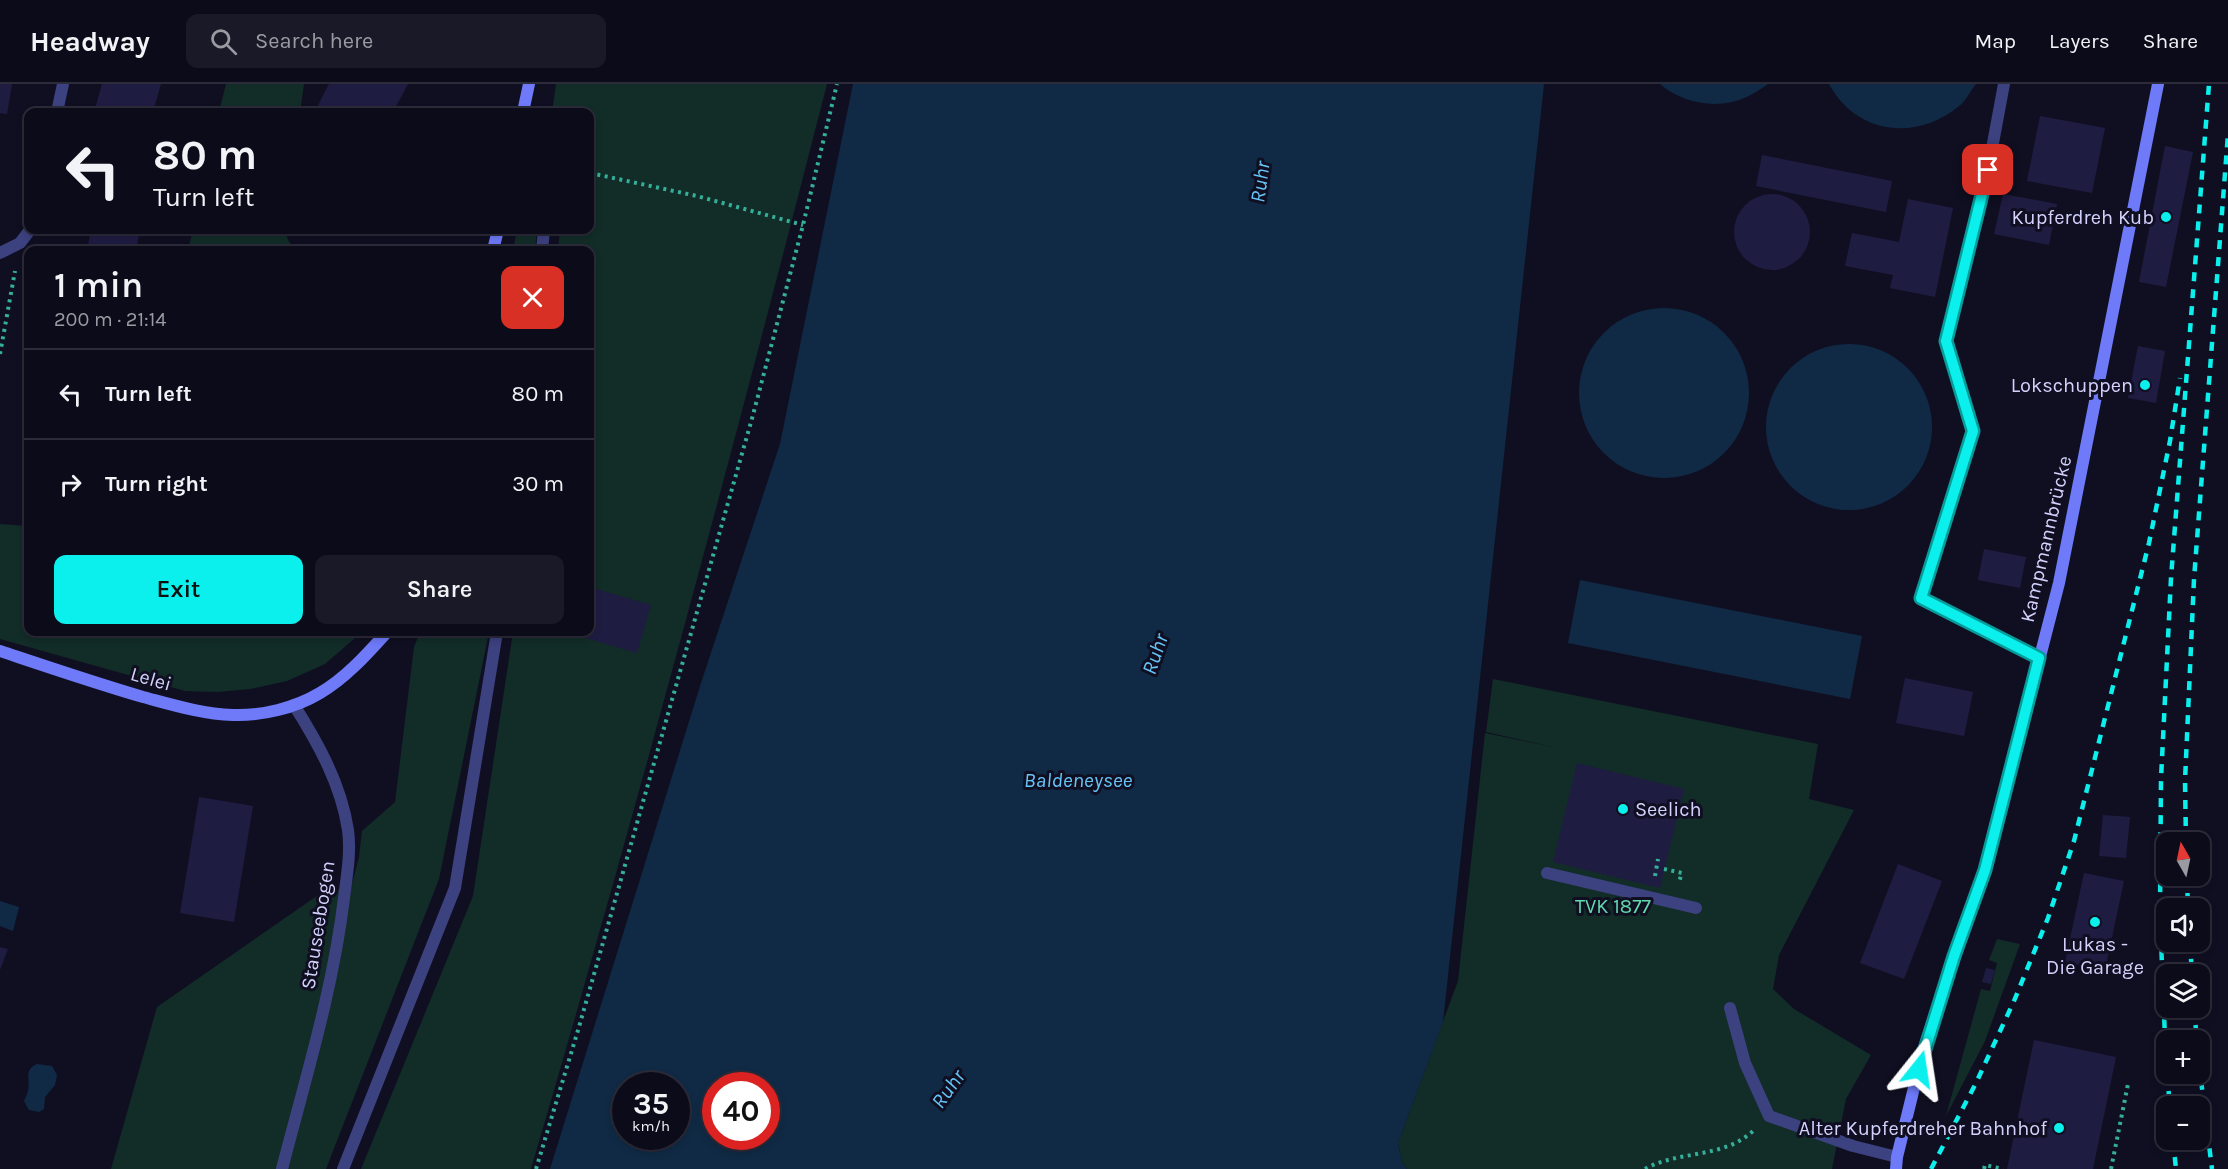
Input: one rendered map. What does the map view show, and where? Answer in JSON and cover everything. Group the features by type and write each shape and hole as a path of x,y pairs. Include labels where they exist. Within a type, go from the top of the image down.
{"street":[{"path":"58,108 63,84"},
{"path":"524,108 529,84"},
{"path":"2004,84 1988,170 1946,341 1973,431 1921,598 2039,658"},
{"name":"Kampmannbrücke","path":"1896,1163 1924,1047 1985,870 2067,547 2158,84"},
{"path":"0,253 20,243 27,234"},
{"path":"294,705 320,693 338,681 383,636"},
{"path":"343,1169 455,888 496,636"},
{"name":"Lelei","path":"0,651 108,687 206,713 234,715 294,705"},
{"name":"Stauseebogen","path":"282,1169 321,1017 340,931 349,857 348,831 343,807 332,776 315,739 294,705"},
{"path":"1547,873 1695,908"},
{"path":"1730,1008 1745,1063 1769,1116 1896,1163"}],"path":[{"path":"536,1169 579,1027 678,672 753,415 837,84"},
{"path":"594,174 697,196 803,225"},
{"path":"0,354 20,243"},
{"path":"1665,869 1682,873"},
{"path":"2111,1169 2128,1084"},
{"path":"1645,1169 1656,1163 1712,1152 1744,1140 1769,1116"},
{"path":"1984,1169 1985,1166 2003,1169"}],"green space":[{"path":"226,84 304,84 301,108 220,108"},
{"path":"556,84 827,84 684,628 531,1169 361,1169 473,896 512,636 594,636 594,246 558,246 560,234 594,234 594,108 553,108"},
{"path":"192,234 286,234 292,246 189,246"},
{"path":"516,234 537,234 535,246 514,246"},
{"path":"0,524 24,526 24,636 357,636 325,664 287,681 250,689 218,692 185,691 0,639"},
{"path":"418,636 488,636 439,879 326,1169 111,1169 157,1007 324,891 351,888 359,857 362,831 395,802 414,647"},
{"path":"1493,679 1818,744 1809,799 1854,810 1779,955 1773,989 1794,1009 1871,1055 1846,1099 1832,1169 1407,1169 1402,1163 1398,1143 1458,981 1485,733 1562,749 1486,732"},
{"path":"1997,939 2020,944 1985,1041 1946,1116 1981,989 1990,991 1997,963 1989,960"}],"water":[{"name":"Baldeneysee","path":"853,84 1544,84 1443,1022 1398,1143 1402,1163 1407,1169 550,1169 701,683 780,444"},
{"path":"1660,84 1768,84 1753,94 1734,102 1711,104 1689,100"},
{"path":"1829,84 1976,84 1961,104 1942,117 1924,125 1906,128 1888,127 1855,114 1841,101"},
{"path":"1664,308 1696,315 1724,333 1742,361 1749,393 1742,425 1724,453 1696,471 1664,478 1632,471 1604,453 1586,425 1579,393 1586,361 1604,333 1632,315"},
{"path":"1849,344 1881,351 1908,368 1925,395 1932,427 1925,459 1908,486 1881,503 1849,510 1817,503 1790,486 1773,459 1766,427 1773,395 1790,368 1817,351"},
{"path":"1580,580 1862,636 1850,699 1568,643"},
{"path":"0,901 19,907 13,931 0,926"},
{"path":"37,1064 52,1066 57,1075 55,1085 45,1097 44,1109 39,1112 29,1110 24,1101 29,1087 30,1069"}],"building":[{"path":"0,84 12,84 7,114 0,113"},
{"path":"102,84 161,84 154,108 95,108"},
{"path":"329,84 408,84 395,108 317,108"},
{"path":"2040,116 2105,128 2092,193 2027,181"},
{"name":"Kupferdreh Kub","path":"2165,146 2193,152 2166,287 2139,282"},
{"path":"1762,155 1892,181 1886,212 1756,186"},
{"path":"1780,194 1793,200 1804,211 1810,224 1808,247 1793,264 1780,270 1764,270 1751,264 1736,247 1734,224 1740,211 1757,196"},
{"path":"2003,194 2057,204 2049,245 1994,234"},
{"path":"1908,199 1953,208 1935,297 1890,288 1893,275 1845,266 1852,233 1899,242"},
{"path":"90,234 139,234 137,246 88,246"},
{"name":"Lokschuppen","path":"2138,346 2165,351 2156,403 2128,398"},
{"path":"1984,549 2026,557 2020,588 1978,580"},
{"path":"594,588 651,605 637,653 579,636 594,636"},
{"path":"1905,678 1973,692 1964,736 1896,723"},
{"name":"TVK 1877","path":"1577,763 1684,789 1660,888 1553,862"},
{"path":"199,797 253,806 234,922 180,913"},
{"path":"2103,815 2130,817 2126,858 2099,856"},
{"path":"1898,864 1942,881 1904,979 1860,963"},
{"name":"Lukas - Die Garage","path":"2084,873 2124,881 2105,970 2065,962"},
{"path":"0,947 8,949 0,970"},
{"path":"1986,968 1995,970 1991,984 1982,982"},
{"name":"Alter Kupferdreher Bahnhof","path":"2034,1040 2116,1057 2093,1169 2007,1169"}],"railway":[{"path":"2165,1030 2160,916 2161,779 2171,578 2209,84"},
{"path":"2186,832 2185,781 2194,579 2228,134"},
{"path":"1931,1169 1976,1083 2014,1001 2048,918 2074,841 2149,543 2170,441 2180,378"},
{"path":"2187,886 2188,898"},
{"path":"2191,952 2191,964"},
{"path":"2195,1018 2196,1030"},
{"path":"2168,1084 2169,1096"},
{"path":"2201,1084 2212,1169"},
{"path":"2174,1150 2176,1169"}],"place":[{"name":"Kupferdreh Kub","path":"2166,217"},
{"name":"Lokschuppen","path":"2145,385"},
{"name":"Seelich","path":"1623,809"},
{"name":"Lukas - Die Garage","path":"2095,922"},
{"name":"Alter Kupferdreher Bahnhof","path":"2059,1128"}],"route":[{"path":"1919,1069 1954,956 1985,870 2039,658 1921,598 1973,431 1946,341 1988,170"}],"water label":[{"name":"Ruhr","path":"1260,182"},
{"name":"Ruhr","path":"1155,654"},
{"name":"Ruhr","path":"948,1089"}]}
